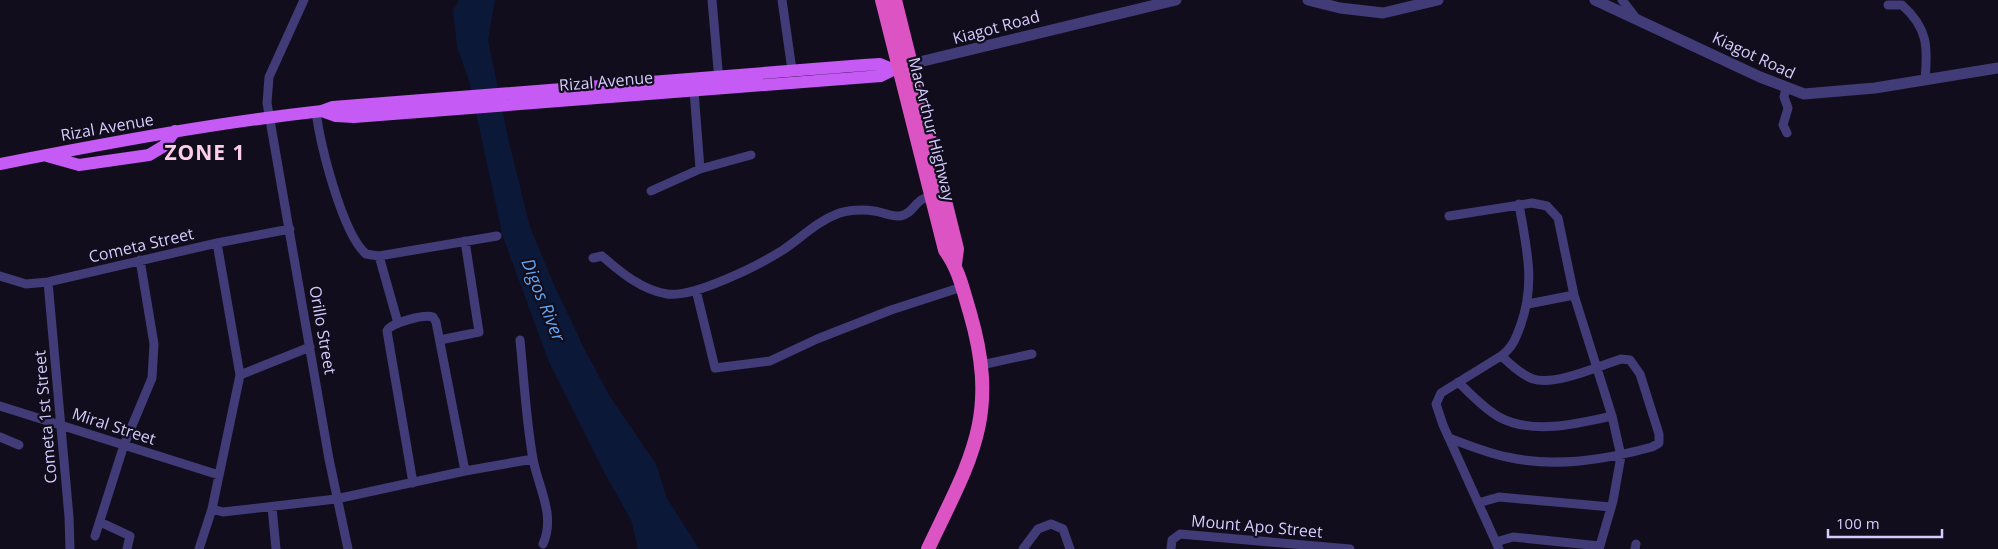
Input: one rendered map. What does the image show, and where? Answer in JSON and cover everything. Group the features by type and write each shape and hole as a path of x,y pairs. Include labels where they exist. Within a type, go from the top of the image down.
{"highway":[{"name":"MacArthur Highway","path":"882,0 937,195 958,249 955,264 981,365 982,411 975,447 928,549"},
{"name":"MacArthur Highway","path":"895,0 901,67"}],"main road":[{"name":"Rizal Avenue","path":"0,164 175,131 319,111 334,107 459,103 694,90 719,82 792,70 880,64 901,67"},
{"name":"Rizal Avenue","path":"511,99 719,82 881,76 901,67"},
{"name":"Rizal Avenue","path":"45,155 79,165 149,155 164,146 175,131"}],"street":[{"name":"Orillo Street","path":"304,0 269,78 266,96 336,499 348,549"},
{"path":"712,0 719,82"},
{"path":"782,0 792,70"},
{"name":"Kiagot Road","path":"901,67 1176,0"},
{"path":"1308,0 1340,8 1383,13 1438,0"},
{"name":"Kiagot Road","path":"1595,0 1786,88 1804,94 1925,80 1998,68"},
{"path":"1622,0 1637,20"},
{"path":"1888,4 1902,5 1914,16 1925,37 1928,54 1925,80"},
{"path":"1786,88 1784,97 1788,108 1783,125 1787,133"},
{"path":"694,90 700,169"},
{"path":"319,111 324,157 351,232 366,254 379,256 497,236"},
{"path":"651,191 700,169 751,155"},
{"path":"593,258 602,256 637,283 654,291 668,294 696,290 730,278 766,260 822,221 838,214 873,210 891,216 903,215 908,213 922,199 937,195"},
{"path":"1449,216 1519,204 1532,203 1547,206 1558,218 1574,295 1612,416 1621,456 1611,507 1599,547 1513,537 1497,546 1438,412 1437,400 1441,393 1501,356 1514,345 1528,304 1529,262 1519,204"},
{"name":"Cometa Street","path":"0,276 26,284 48,282 217,243 290,229"},
{"path":"440,340 478,332 465,240"},
{"path":"199,549 212,509 240,375 217,243"},
{"path":"379,256 398,323"},
{"path":"95,536 124,445 152,378 154,344 140,260"},
{"name":"Cometa 1st Street","path":"48,282 70,517 70,549"},
{"path":"696,290 715,368 770,360 826,335 962,287"},
{"path":"1528,304 1574,295"},
{"path":"413,483 387,331 389,326 398,323 431,316 435,320 464,471"},
{"path":"520,340 533,459 544,494 548,519 547,532 543,544"},
{"path":"240,375 310,347"},
{"path":"981,365 1032,354"},
{"path":"1448,438 1508,458 1531,461 1577,462 1621,456 1652,447 1659,443 1659,434 1640,374 1630,360 1621,359 1558,379 1541,381 1526,376 1501,356"},
{"path":"1458,382 1482,405 1512,422 1528,426 1580,423 1612,416"},
{"name":"Miral Street","path":"0,406 219,475"},
{"path":"0,437 19,445"},
{"path":"212,509 224,512 336,499 464,471 533,459"},
{"path":"1478,503 1499,497 1611,507"},
{"path":"272,507 276,549"},
{"path":"100,522 130,536 127,549"},
{"path":"1023,549 1038,529 1051,524 1063,529 1070,549"},
{"name":"Mount Apo Street","path":"1171,549 1172,540 1180,534 1350,549"}],"water":[{"name":"Digos River","path":"459,0 495,0 488,40 509,142 530,227 555,287 585,350 609,395 656,464 667,498 699,549 638,549 631,520 605,474 549,362 503,237 469,81 457,47 453,10"}],"district":[{"name":"ZONE 1","path":"205,153"}]}
